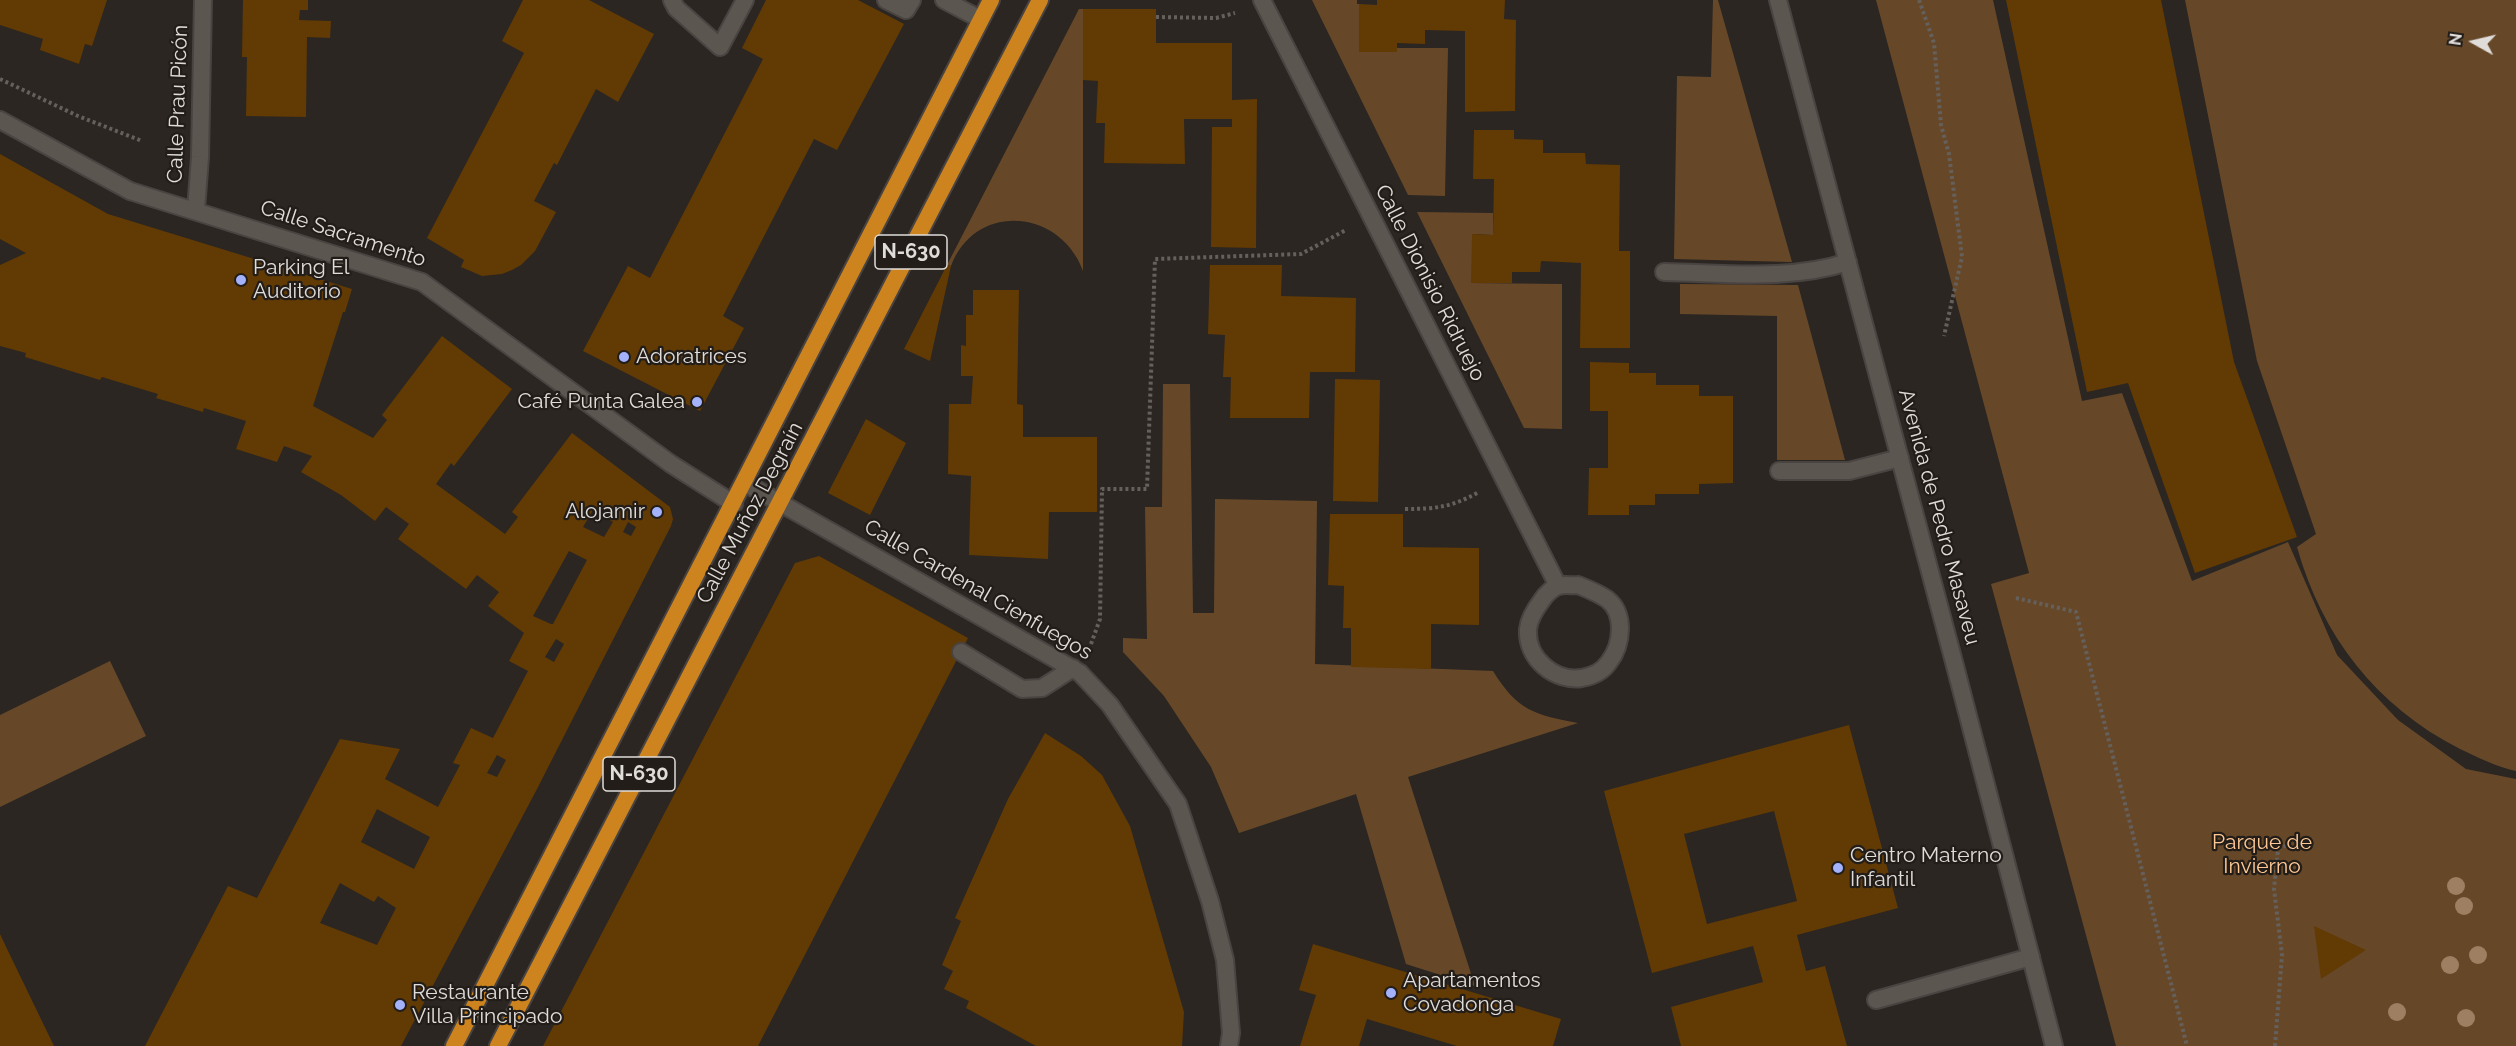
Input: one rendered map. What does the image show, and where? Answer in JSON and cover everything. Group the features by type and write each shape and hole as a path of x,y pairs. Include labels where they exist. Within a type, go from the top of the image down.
{"highway":[{"name":"Calle Muñoz Degraín","path":"454,1046 991,0"},
{"name":"Calle Muñoz Degraín","path":"498,1046 1040,0"}],"street":[{"name":"Calle Prau Picón","path":"196,210 200,157 203,0"},
{"path":"672,0 676,8 720,47 745,0"},
{"path":"886,0 906,10 912,0"},
{"path":"944,0 980,19"},
{"name":"Avenida de Pedro Masaveu","path":"1778,0 2054,1046"},
{"name":"Calle Dionisio Ridruejo","path":"1263,3 1558,586"},
{"name":"Calle Sacramento","path":"0,120 130,191 422,282 671,464 734,504"},
{"path":"1664,272 1792,274 1828,269 1848,262"},
{"path":"1779,471 1849,471 1900,458"},
{"name":"Calle Cardenal Cienfuegos","path":"745,483 1077,670 1110,705 1178,804 1210,901 1225,960 1231,1033 1229,1046"},
{"path":"1578,585 1594,591 1610,601 1617,616 1622,635 1616,654 1606,667 1590,677 1572,679 1554,674 1540,664 1531,646 1528,629 1533,612 1544,597 1558,586 1578,585"},
{"path":"961,652 1022,689 1042,688 1077,670"},
{"path":"1876,1000 2031,957"}],"path":[{"path":"1919,0 1934,43 1941,124 1949,154 1962,257 1944,336"},
{"path":"1156,17 1216,18 1263,3"},
{"path":"0,79 78,116 142,141"},
{"path":"1077,670 1100,619 1102,489 1147,489 1155,259 1301,254 1372,217"},
{"path":"1405,509 1430,509 1455,505 1504,479"},
{"path":"2016,598 2076,612 2187,1046"},
{"path":"2275,1046 2282,955 2274,889 2278,849 2290,844"}],"green space":[{"path":"1312,0 1357,0 1360,52 1397,52 1397,48 1448,48 1445,196 1408,195"},
{"path":"1713,0 1718,0 1792,262 1674,259 1677,76 1711,77"},
{"name":"Parque de Invierno","path":"1876,0 1993,0 2082,401 2122,393 2192,581 2288,542 2337,655 2398,720 2466,769 2516,779 2516,1046 2116,1046 1991,584 2029,573"},
{"path":"2185,0 2516,0 2516,771 2460,749 2430,732 2403,712 2378,690 2356,665 2337,639 2321,610 2297,547 2316,534 2257,361"},
{"path":"1079,9 1083,9 1083,271 1072,250 1056,235 1037,225 1017,221 997,223 979,231 963,245 951,266 947,265"},
{"path":"1417,212 1493,213 1493,235 1472,234 1472,283 1562,284 1562,429 1524,428"},
{"path":"1680,284 1798,285 1845,460 1777,460 1777,316 1680,314"},
{"path":"1163,384 1190,384 1193,613 1214,613 1215,499 1317,501 1315,664 1493,671 1510,694 1528,709 1578,723 1408,777 1475,986 1406,964 1356,794 1239,833 1211,767 1164,696 1123,652 1123,638 1147,639 1145,507 1162,507"},
{"path":"110,661 146,736 0,807 0,715"}],"building":[{"path":"0,0 107,0 92,46 85,44 79,64 40,50 43,39 0,25"},
{"path":"243,0 308,0 308,10 300,10 299,20 331,21 330,38 307,37 306,117 246,116 247,57 242,57"},
{"path":"523,0 589,0 654,34 618,102 596,89 557,165 554,163 534,201 556,212 535,251 521,265 512,270 502,274 482,276 461,267 464,260 427,238 524,53 502,41"},
{"path":"766,0 858,0 904,24 837,150 814,139 723,316 744,328 700,411 583,351 628,266 650,278 763,59 742,48"},
{"path":"1377,0 1505,0 1504,19 1516,20 1515,111 1465,112 1465,31 1425,30 1425,44 1397,43 1397,52 1359,52 1359,4 1377,5"},
{"path":"2006,0 2161,0 2234,362 2297,537 2195,573 2128,383 2087,392"},
{"path":"1083,9 1156,9 1156,43 1232,43 1232,100 1257,99 1256,248 1211,247 1212,127 1232,127 1232,119 1184,119 1185,164 1104,163 1105,123 1096,123 1098,81 1083,80"},
{"path":"1474,130 1514,130 1514,139 1543,140 1543,153 1585,153 1586,164 1620,165 1619,251 1630,251 1630,348 1580,348 1581,263 1541,261 1540,272 1512,272 1512,283 1471,283 1472,234 1493,235 1494,179 1473,179"},
{"path":"0,154 108,214 352,289 313,406 373,438 387,420 382,415 442,336 512,389 454,466 451,463 436,484 505,534 518,517 512,512 572,433 670,507 673,519 671,526 537,789 401,1046 145,1046 228,886 257,898 340,739 400,749 385,779 438,807 460,765 453,763 471,728 493,738 528,671 509,661 524,633 488,606 499,592 477,575 466,589 398,539 409,524 386,507 375,521 341,495 301,472 312,456 284,446 277,462 236,449 246,421 204,408 203,412 156,398 158,394 102,377 100,380 25,357 26,353 0,346 0,265 26,253 0,239","holes":["593,510 613,522 604,537 583,527","628,522 636,527 631,536 623,532","569,551 587,560 551,624 533,616","556,639 564,644 554,662 545,657","497,755 506,760 497,777 487,773","377,809 430,837 414,869 361,842","340,883 374,902 378,896 396,908 377,945 320,923"]},
{"path":"947,265 951,266 930,361 904,349"},
{"path":"1210,265 1282,265 1281,296 1356,298 1355,372 1310,372 1309,418 1230,418 1231,377 1223,377 1225,335 1208,334"},
{"path":"973,290 1019,290 1017,404 1023,405 1023,437 1097,437 1097,512 1049,512 1048,559 969,555 971,476 948,474 949,404 971,404 973,376 961,376 961,345 966,346 966,315 973,315"},
{"path":"1590,362 1629,363 1629,373 1656,373 1656,385 1699,385 1699,396 1733,396 1733,483 1699,484 1699,494 1655,494 1655,505 1629,505 1629,515 1588,515 1589,468 1608,468 1608,411 1590,411"},
{"path":"1335,379 1380,380 1378,502 1333,501"},
{"path":"866,419 906,443 870,515 828,493"},
{"path":"1330,514 1403,514 1403,547 1479,548 1479,625 1431,624 1431,669 1351,667 1351,628 1343,628 1344,586 1328,585"},
{"path":"819,556 968,638 758,1046 543,1046 795,563"},
{"name":"Centro Materno Infantil","path":"1849,725 1898,908 1797,935 1806,971 1825,966 1847,1046 1681,1046 1671,1007 1763,982 1753,946 1652,973 1604,791","holes":["1774,811 1797,901 1707,924 1684,834"]},
{"path":"1045,733 1081,756 1102,775 1130,826 1184,1012 1182,1046 1036,1046 966,1008 969,1001 944,989 953,971 942,965 961,921 955,918 1008,799"},
{"path":"2314,926 2366,950 2321,979"},
{"path":"0,934 10,955 54,1046 0,1046"},
{"name":"Apartamentos Covadonga","path":"1313,944 1561,1019 1553,1046 1457,1046 1367,1019 1359,1046 1300,1046 1316,995 1299,990"}],"place":[{"name":"Parking El Auditorio","path":"241,280"},
{"name":"Adoratrices","path":"624,357"},
{"name":"Café Punta Galea","path":"697,402"},
{"name":"Alojamir","path":"657,512"},
{"name":"Centro Materno Infantil","path":"1838,868"},
{"name":"Apartamentos Covadonga","path":"1391,993"},
{"name":"Restaurante Villa Principado","path":"400,1005"}]}
